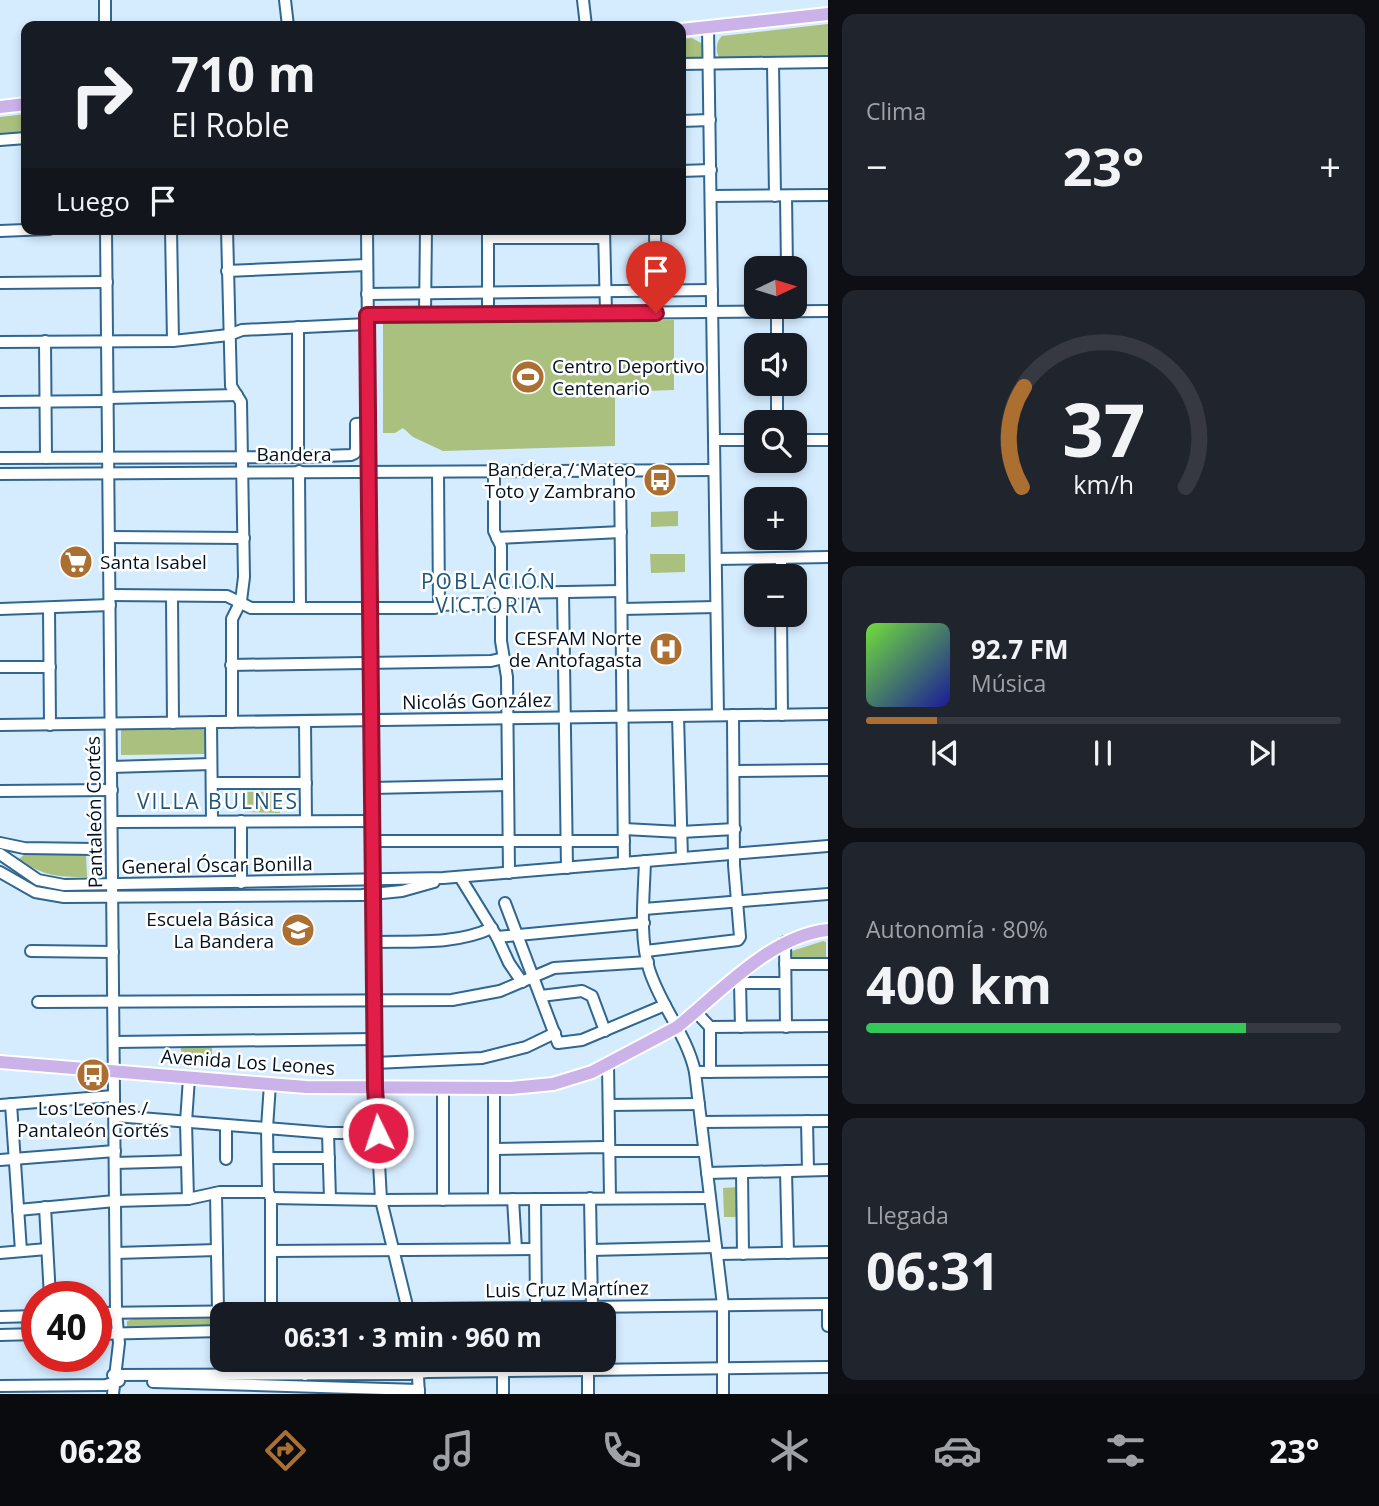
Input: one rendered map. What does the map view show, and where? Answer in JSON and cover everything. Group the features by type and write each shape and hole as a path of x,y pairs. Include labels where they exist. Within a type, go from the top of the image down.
{"main road":[{"path":"686,29 828,14"},
{"path":"0,107 21,105"},
{"name":"Avenida Los Leones","path":"0,1062 270,1084 375,1088 494,1088 553,1084 579,1077 608,1064 677,1027 785,942 804,934 828,930"}],"street":[{"path":"105,0 105,21"},
{"path":"285,0 287,21"},
{"path":"583,0 585,21"},
{"path":"708,27 718,715"},
{"path":"773,62 786,256"},
{"path":"686,64 828,62"},
{"path":"686,121 710,120"},
{"path":"0,140 21,138"},
{"path":"686,171 711,170"},
{"path":"711,197 828,195"},
{"path":"0,230 21,230"},
{"name":"Pantaleón Cortés","path":"106,235 116,1312 119,1332 113,1384"},
{"path":"172,235 173,341"},
{"path":"227,235 231,386 241,402 244,457 244,577 241,601 232,619 232,722"},
{"path":"367,235 375,1088 381,1200 407,1302"},
{"path":"425,315 426,235"},
{"path":"488,235 488,314"},
{"path":"604,235 606,313"},
{"path":"655,235 656,313"},
{"path":"227,271 367,265"},
{"path":"0,283 107,282"},
{"path":"367,294 712,290"},
{"path":"0,342 173,341 229,335 242,330 425,315 744,311"},
{"path":"807,311 828,311"},
{"path":"298,327 298,457"},
{"path":"45,341 46,458"},
{"path":"0,402 237,395"},
{"name":"Bandera","path":"0,458 298,457 355,453 356,424 368,423"},
{"path":"714,440 744,440"},
{"path":"807,440 828,440"},
{"name":"Bandera","path":"0,474 714,470"},
{"path":"299,471 300,607"},
{"path":"620,471 624,863"},
{"path":"438,472 439,605"},
{"path":"494,472 494,531 501,546 501,640 507,718 509,873"},
{"path":"497,538 621,533"},
{"path":"109,537 244,538"},
{"path":"781,558 781,564"},
{"path":"716,559 828,558"},
{"path":"0,609 50,608 172,596 226,596 251,608 435,608 439,605 501,603 512,593 621,591"},
{"path":"563,592 566,868"},
{"path":"172,596 173,723"},
{"path":"621,609 716,607"},
{"path":"50,608 50,725"},
{"path":"782,627 782,715"},
{"path":"231,665 504,659"},
{"path":"0,667 50,667"},
{"name":"Nicolás González","path":"0,725 828,714"},
{"path":"38,1002 462,1000 489,994 560,968 738,940 733,715"},
{"path":"678,716 682,858"},
{"path":"305,721 306,821"},
{"path":"211,722 212,821"},
{"path":"111,767 211,764"},
{"path":"735,771 828,770"},
{"path":"212,783 306,783"},
{"path":"372,788 508,785"},
{"path":"0,791 111,790"},
{"path":"241,821 241,883"},
{"path":"112,822 373,821"},
{"path":"373,841 566,840 735,830"},
{"name":"General Óscar Bonilla","path":"0,843 24,848 94,849"},
{"name":"General Óscar Bonilla","path":"0,854 38,880 51,884 241,883 460,877 828,846"},
{"path":"645,861 644,923 647,956 665,1005 691,1055 695,1072 723,1305 723,1394"},
{"name":"General Óscar Bonilla","path":"0,872 18,884 49,895 113,897 374,894 410,889 443,878"},
{"path":"460,877 494,932 509,963 541,996 556,1038"},
{"path":"644,909 828,894"},
{"path":"505,903 517,934 527,979"},
{"path":"374,942 455,940 494,932 517,934 644,923"},
{"path":"785,942 786,1027"},
{"path":"31,951 113,952"},
{"path":"785,964 828,964"},
{"path":"741,1027 738,981 785,983"},
{"path":"541,996 588,992 605,1031"},
{"path":"375,1063 482,1058 556,1038 582,1040 665,1005"},
{"path":"696,1012 710,1027 710,1072"},
{"path":"710,1027 828,1026"},
{"path":"114,1042 375,1039"},
{"path":"608,1064 610,1198"},
{"path":"695,1072 828,1070"},
{"path":"188,1199 186,1122 189,1078"},
{"path":"270,1084 267,1128 271,1302"},
{"path":"443,1088 443,1200"},
{"path":"494,1088 494,1199"},
{"path":"21,1251 15,1158 6,1105 114,1096"},
{"path":"609,1105 699,1104"},
{"path":"115,1116 328,1133 378,1133"},
{"path":"807,1121 808,1170"},
{"path":"701,1122 828,1121"},
{"path":"226,1125 226,1159"},
{"path":"328,1133 330,1199"},
{"path":"494,1149 605,1147 613,1152 704,1151"},
{"path":"0,1160 115,1157 187,1161"},
{"path":"268,1158 329,1158"},
{"path":"707,1172 828,1170"},
{"path":"786,1171 788,1253"},
{"path":"742,1172 743,1254"},
{"path":"18,1210 115,1201 188,1199 216,1193 381,1200 710,1198"},
{"path":"216,1193 221,1302"},
{"path":"590,1198 592,1302"},
{"path":"513,1199 516,1249"},
{"path":"535,1199 536,1302"},
{"path":"45,1207 49,1281"},
{"path":"0,1253 47,1249"},
{"path":"271,1251 536,1249"},
{"path":"116,1253 217,1250"},
{"path":"591,1250 717,1250 743,1254 828,1252"},
{"name":"Luis Cruz Martínez","path":"616,1307 828,1304"},
{"path":"828,1310 828,1326"},
{"name":"Luis Cruz Martínez","path":"112,1312 210,1312"},
{"path":"0,1317 21,1316"},
{"path":"112,1333 210,1331"},
{"path":"0,1335 21,1334"},
{"path":"616,1366 828,1367"},
{"path":"0,1386 113,1384 224,1375 430,1372"},
{"path":"503,1372 503,1394"},
{"path":"588,1372 588,1394"},
{"path":"113,1384 215,1389 419,1392 419,1373"}],"green space":[{"path":"828,24 828,59 720,59 717,53 717,44 722,36"},
{"path":"692,38 703,44 704,54 698,60 686,60 686,39"},
{"path":"21,115 21,135 0,137 0,117"},
{"name":"Centro Deportivo Centenario","path":"674,320 674,390 615,392 615,446 443,451 413,437 403,428 395,433 383,433 383,323"},
{"path":"678,511 678,526 651,527 651,512"},
{"path":"650,554 685,554 685,572 651,573"},
{"path":"121,727 200,727 205,731 205,754 121,755"},
{"path":"245,792 280,792 280,813 245,812"},
{"path":"25,854 86,855 87,877 58,876 44,872 18,860"},
{"path":"826,942 826,961 789,957 789,952"},
{"path":"181,1044 212,1044 212,1062 181,1062"},
{"path":"738,1187 739,1217 724,1217 723,1188"},
{"path":"210,1316 210,1327 127,1328 127,1321"}],"place":[{"name":"Centro Deportivo Centenario","path":"528,377"},
{"name":"Bandera / Mateo Toto y Zambrano","path":"660,480"},
{"name":"Santa Isabel","path":"76,562"},
{"name":"CESFAM Norte de Antofagasta","path":"666,649"},
{"name":"Escuela Básica La Bandera","path":"298,930"},
{"name":"Los Leones / Pantaleón Cortés","path":"93,1075"}],"district":[{"name":"POBLACIÓN VICTORIA","path":"489,593"},
{"name":"VILLA BULNES","path":"218,801"}],"route":[{"path":"378,1133 375,1088 367,315 656,313"}]}
